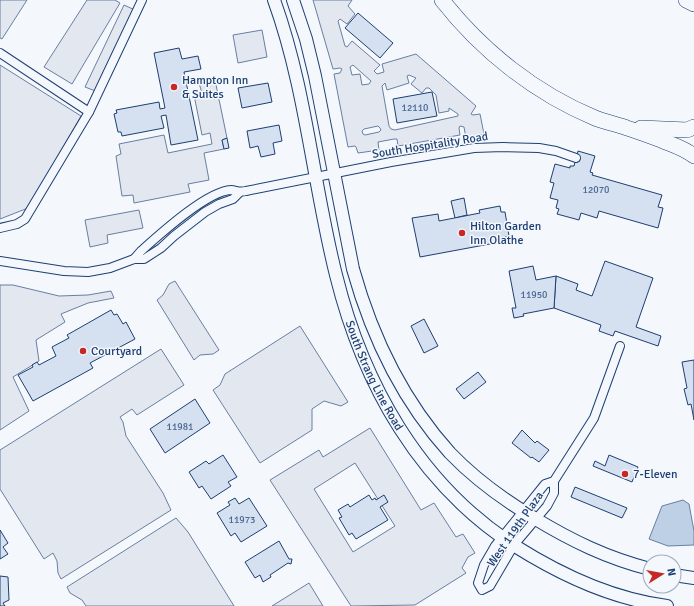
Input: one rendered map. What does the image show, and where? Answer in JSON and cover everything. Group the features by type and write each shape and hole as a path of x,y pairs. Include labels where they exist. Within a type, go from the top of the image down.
{"highway":[{"path":"442,0 455,16 484,45 524,79 596,118 686,149 694,156"},
{"path":"686,0 694,4"},
{"path":"628,128 687,130 694,127"}],"main road":[{"name":"South Strang Line Road","path":"274,0 286,39 300,96 338,281 347,316 370,376 398,426 436,478 459,503 502,538 535,559 565,575 628,598 667,606"},
{"name":"South Strang Line Road","path":"293,0 306,39 315,76 353,269 362,300 389,364 406,394 429,428 451,454 475,476 523,511 559,533 590,549 618,560 642,567"},
{"path":"682,576 694,578"}],"street":[{"path":"0,228 17,224 25,219 89,112 142,0"},
{"path":"0,53 89,112"},
{"name":"South Hospitality Road","path":"0,261 64,271 88,272 110,268 134,259 141,251 197,205 217,194 231,190 239,192 474,148 539,148 556,151 576,158"},
{"name":"West 119th Plaza","path":"554,481 545,484 495,546 484,565 478,582 482,590 490,586 514,546 547,506 554,493 554,481 594,418 620,346"}],"shaded area":[{"path":"0,0 27,0 2,39 0,38"},
{"path":"87,0 115,0 120,3 72,84 44,67"},
{"path":"313,0 352,0 348,6 355,14 347,24 340,19 338,21 345,46 347,47 352,41 380,65 374,71 377,74 384,72 382,64 416,54 476,106 471,114 480,114 484,134 466,138 464,127 460,126 460,135 398,146 397,139 394,139 378,142 379,150 358,153 355,146 348,147 334,74 340,73 342,69 333,69","holes":["353,65 371,81 369,84 362,85 360,74 352,75 350,67","409,75 416,78 411,84 422,93 426,88 429,88 436,95 439,113 449,111 449,108 458,114 458,116 395,130 391,129 389,126 382,86 385,83 387,90 409,83 407,76","378,126 381,130 379,132 365,135 362,131 364,129"]},
{"path":"124,5 137,11 98,92 85,87"},
{"path":"262,30 267,57 238,63 233,35"},
{"path":"0,65 81,116 28,208 0,219"},
{"path":"215,80 227,138 222,140 224,149 204,153 209,180 188,184 190,192 134,203 133,195 122,196 116,156 121,154 119,144 164,135 168,153 212,144 210,133 202,135 194,95 202,93 199,83"},
{"path":"139,210 143,228 107,235 108,243 90,247 85,220"},
{"path":"175,281 219,350 213,354 200,355 194,360 157,300 163,295 169,284"},
{"path":"0,285 13,285 59,296 88,295 111,291 114,298 88,303 61,314 65,322 36,340 39,361 13,377 29,411 0,430"},
{"path":"300,326 348,402 341,406 324,401 312,409 312,430 260,463 213,390 220,385 225,374"},
{"path":"161,349 184,385 137,415 132,409 120,417 123,422 126,436 163,493 171,510 61,579 58,573 57,561 53,553 44,559 0,489 0,450"},
{"path":"370,428 421,510 434,503 456,537 463,534 475,553 468,557 462,568 466,573 415,605 351,606 270,480 319,450 323,457","holes":["355,463 395,526 353,552 314,489"]},
{"path":"176,518 188,532 234,606 86,606 82,600 70,593 67,587"},
{"path":"309,583 323,606 272,606"}],"water":[{"path":"683,500 689,504 694,531 694,545 668,546 649,539 662,506"}],"building":[{"path":"358,13 393,43 380,58 345,28"},
{"name":"Hampton Inn & Suites","path":"179,48 182,59 198,56 201,69 184,72 198,140 171,145 166,115 161,116 164,128 122,136 121,132 118,132 114,114 117,113 116,110 159,102 160,109 165,108 154,53"},
{"path":"268,83 272,102 242,108 238,88"},
{"path":"432,92 437,116 397,123 393,99"},
{"path":"279,125 282,141 273,143 275,154 261,157 258,146 250,148 247,131"},
{"path":"227,138 229,148 224,149 222,140"},
{"path":"578,151 595,156 590,172 593,173 592,175 662,195 658,207 663,208 658,228 599,211 597,218 581,213 579,220 557,214 559,209 556,208 558,200 550,198 554,183 550,182 555,164 570,168 570,166 574,166"},
{"path":"464,198 467,215 455,218 451,201"},
{"name":"Hilton Garden Inn Olathe","path":"500,206 501,212 505,212 509,236 505,237 506,241 420,257 412,218 438,214 439,221 480,213 479,210"},
{"path":"605,261 653,278 636,327 661,336 658,346 615,331 613,336 599,331 601,325 554,308 556,276 578,284 576,290 592,296"},
{"path":"533,266 536,280 556,276 554,308 523,314 524,316 514,318 512,308 516,308 509,271"},
{"name":"Courtyard","path":"111,310 114,315 117,314 123,324 126,322 135,339 90,363 93,368 33,401 18,375 33,367 32,365 37,362 39,365 56,356 52,347 69,338 67,335"},
{"path":"424,319 438,346 424,353 411,326"},
{"path":"694,360 694,420 691,404 688,405 684,389 687,388 682,362"},
{"path":"478,372 486,382 464,399 456,389"},
{"path":"195,399 210,423 165,453 150,429"},
{"path":"522,430 535,443 537,441 549,450 539,462 532,457 531,458 512,443"},
{"path":"223,455 237,477 228,482 231,486 211,499 202,486 199,488 189,472 206,461 209,464"},
{"name":"7-Eleven","path":"609,455 638,467 632,482 593,466 595,461 605,466"},
{"path":"575,487 627,508 622,518 571,497"},
{"path":"369,495 372,500 375,498 376,500 384,495 388,502 380,507 388,520 356,539 352,533 349,535 339,518 342,517 338,510 348,504 350,507"},
{"path":"235,498 239,504 249,498 267,526 241,542 235,533 231,536 217,513 230,505 228,502"},
{"path":"0,530 8,543 3,547 8,554 0,559"},
{"path":"279,541 289,559 292,559 291,564 288,563 270,575 271,577 263,582 260,575 255,578 245,562"},
{"path":"0,576 8,577 9,600 3,603 5,606 0,606"}],"place":[{"name":"Hampton Inn & Suites","path":"174,87"},
{"name":"Hilton Garden Inn Olathe","path":"462,233"},
{"name":"Courtyard","path":"83,351"},
{"name":"7-Eleven","path":"625,474"}]}
